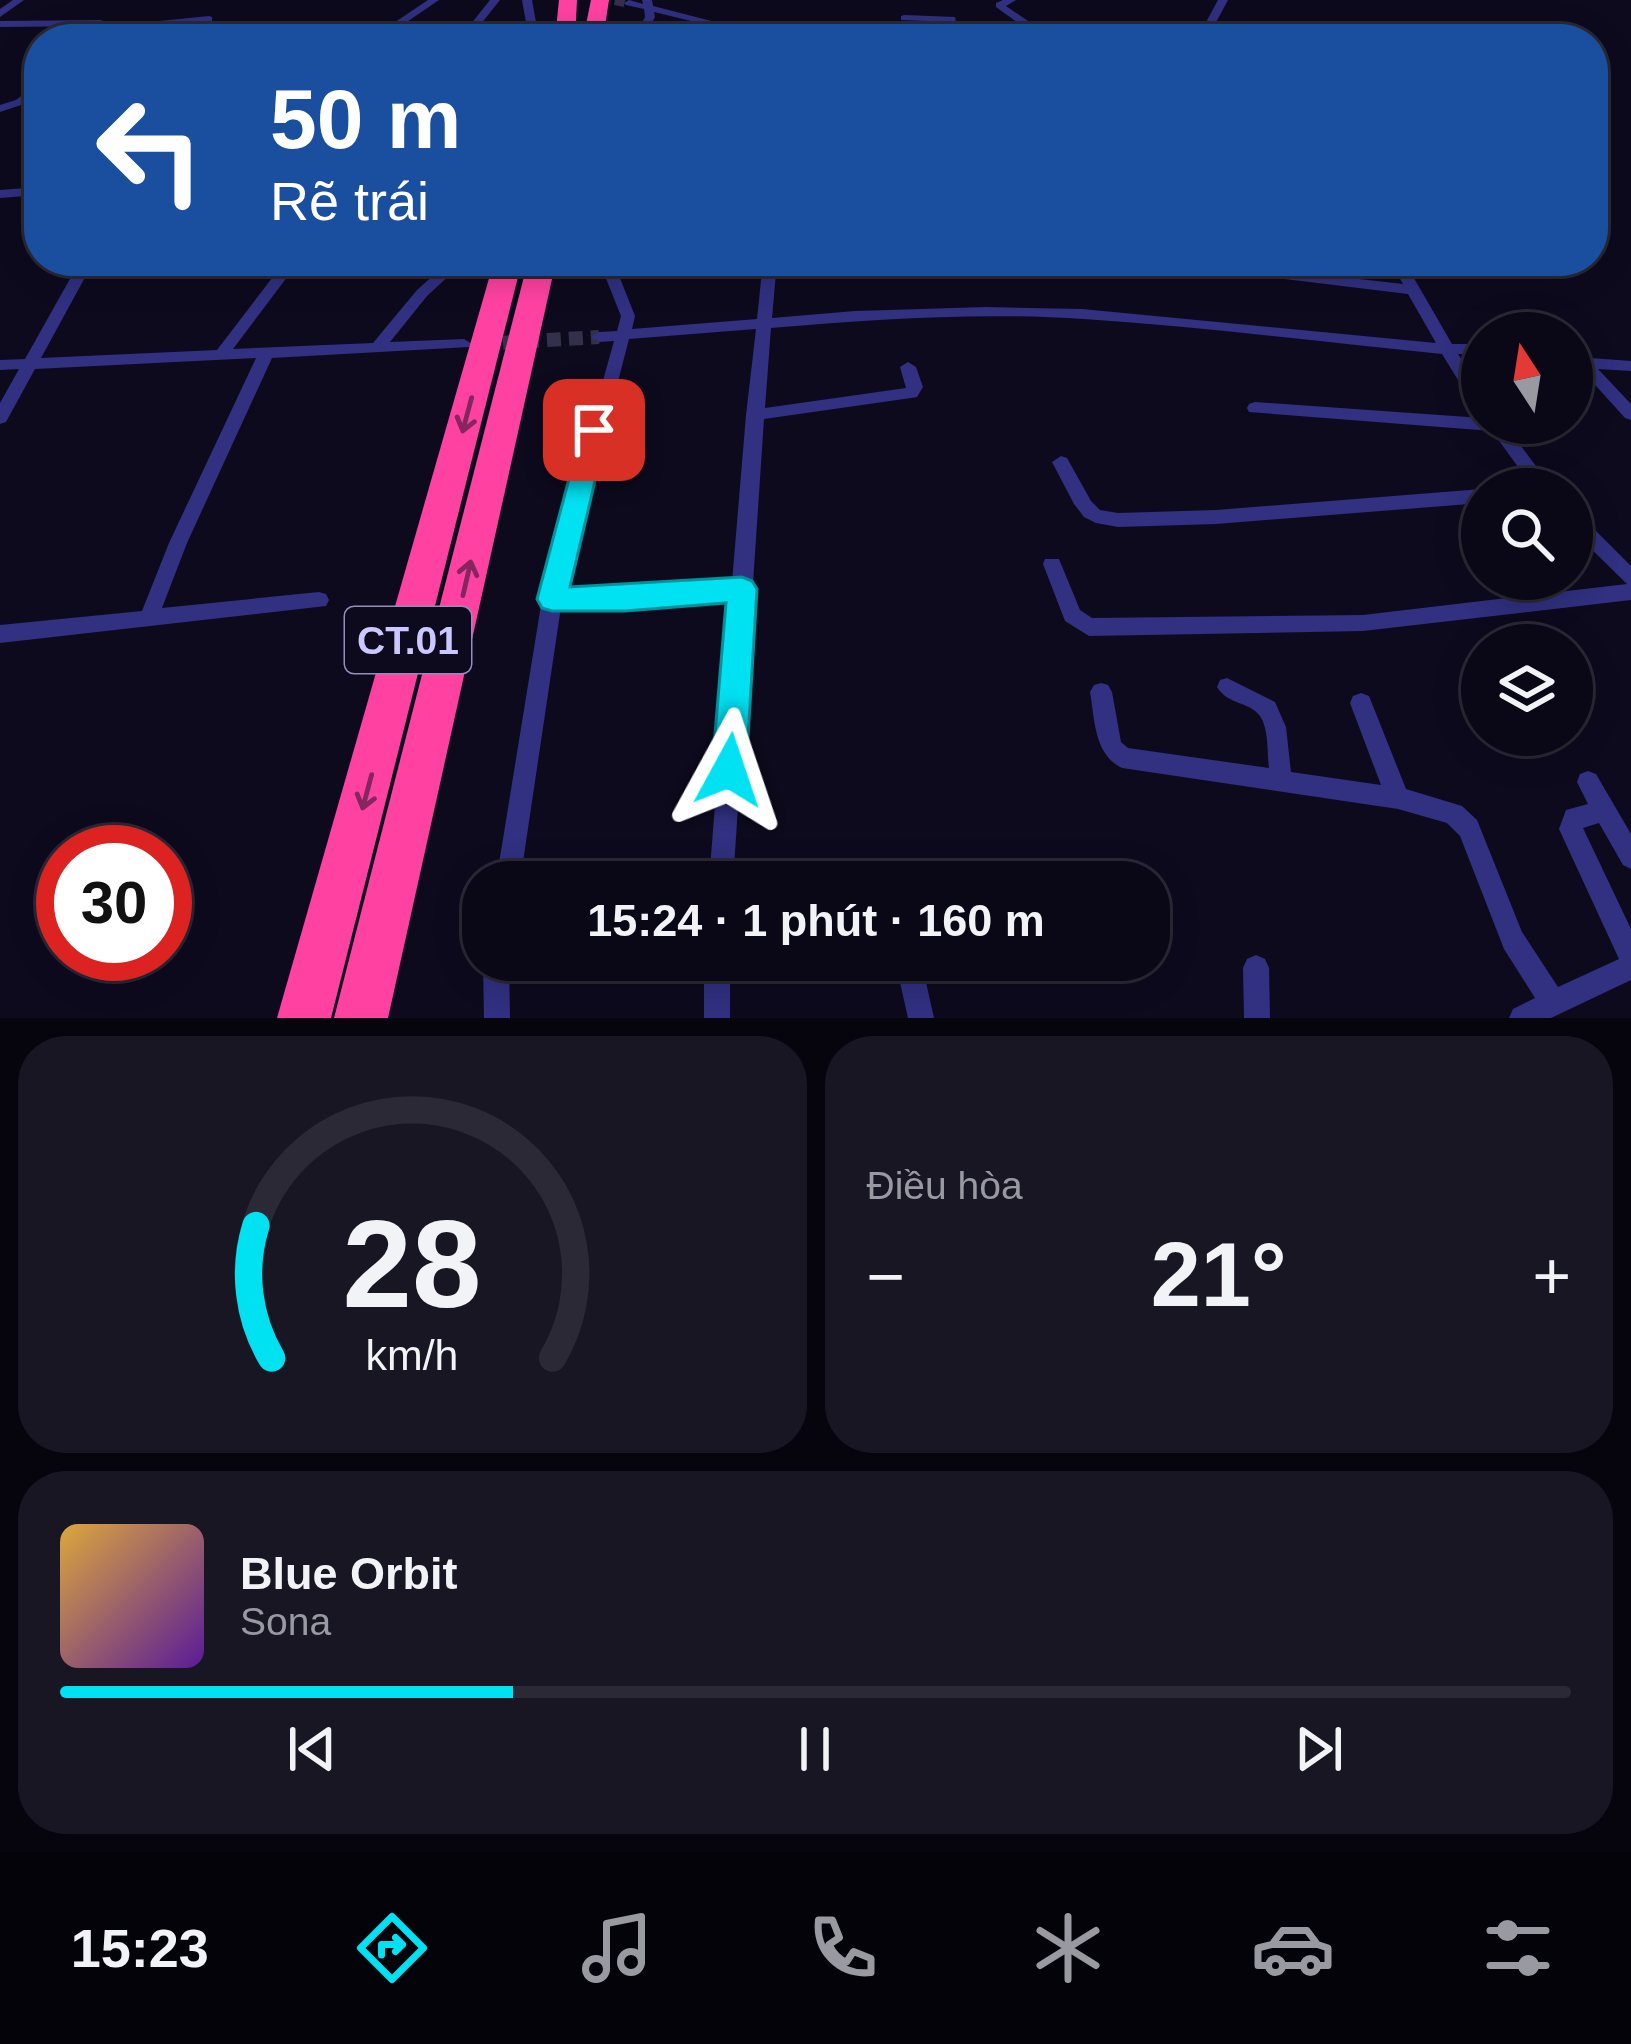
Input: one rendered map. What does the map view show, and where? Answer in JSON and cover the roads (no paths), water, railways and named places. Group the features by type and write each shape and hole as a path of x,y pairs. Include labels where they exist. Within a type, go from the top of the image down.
{"highway":[{"name":"CT.01","path":"304,1018 504,276"},
{"name":"CT.01","path":"361,1018 538,276"}],"street":[{"path":"0,14 19,0"},
{"path":"398,24 434,0"},
{"path":"476,24 495,0"},
{"path":"1012,0 999,5 1026,24"},
{"path":"629,3 723,24"},
{"path":"904,18 952,19 953,24"},
{"path":"159,24 208,19"},
{"path":"33,24 107,24"},
{"path":"0,418 78,276"},
{"path":"221,355 280,276"},
{"path":"377,348 441,276"},
{"path":"511,861 552,599 594,430 625,335 628,316 613,276"},
{"path":"723,861 768,276"},
{"path":"1296,276 1415,290"},
{"path":"1406,276 1461,371"},
{"path":"599,337 898,314 1066,314 1461,349"},
{"path":"0,365 464,344"},
{"path":"150,614 267,352"},
{"path":"1593,363 1631,366"},
{"path":"754,415 910,392 915,387 908,367"},
{"path":"1593,377 1631,415"},
{"path":"1255,408 1461,422"},
{"path":"1510,444 1528,468"},
{"path":"1061,462 1084,505 1104,519 1224,516 1461,498"},
{"path":"1593,539 1631,578"},
{"path":"1052,564 1072,615 1090,627 1363,623 1631,592"},
{"path":"552,599 625,599 742,589"},
{"path":"0,634 150,614 319,600"},
{"path":"1227,687 1240,699 1264,704 1271,714 1281,780"},
{"path":"1101,692 1111,748 1122,758 1440,807 1469,828 1514,940 1552,1003"},
{"path":"1361,703 1398,798"},
{"path":"1588,782 1631,857"},
{"path":"1594,814 1574,818 1571,829 1631,957"},
{"path":"1256,968 1257,1018"},
{"path":"1522,1018 1631,968"},
{"path":"496,981 497,1018"},
{"path":"717,981 717,1018"},
{"path":"913,981 921,1018"}],"tunnel":[{"path":"615,0 629,3"},
{"path":"481,344 599,337"}]}
